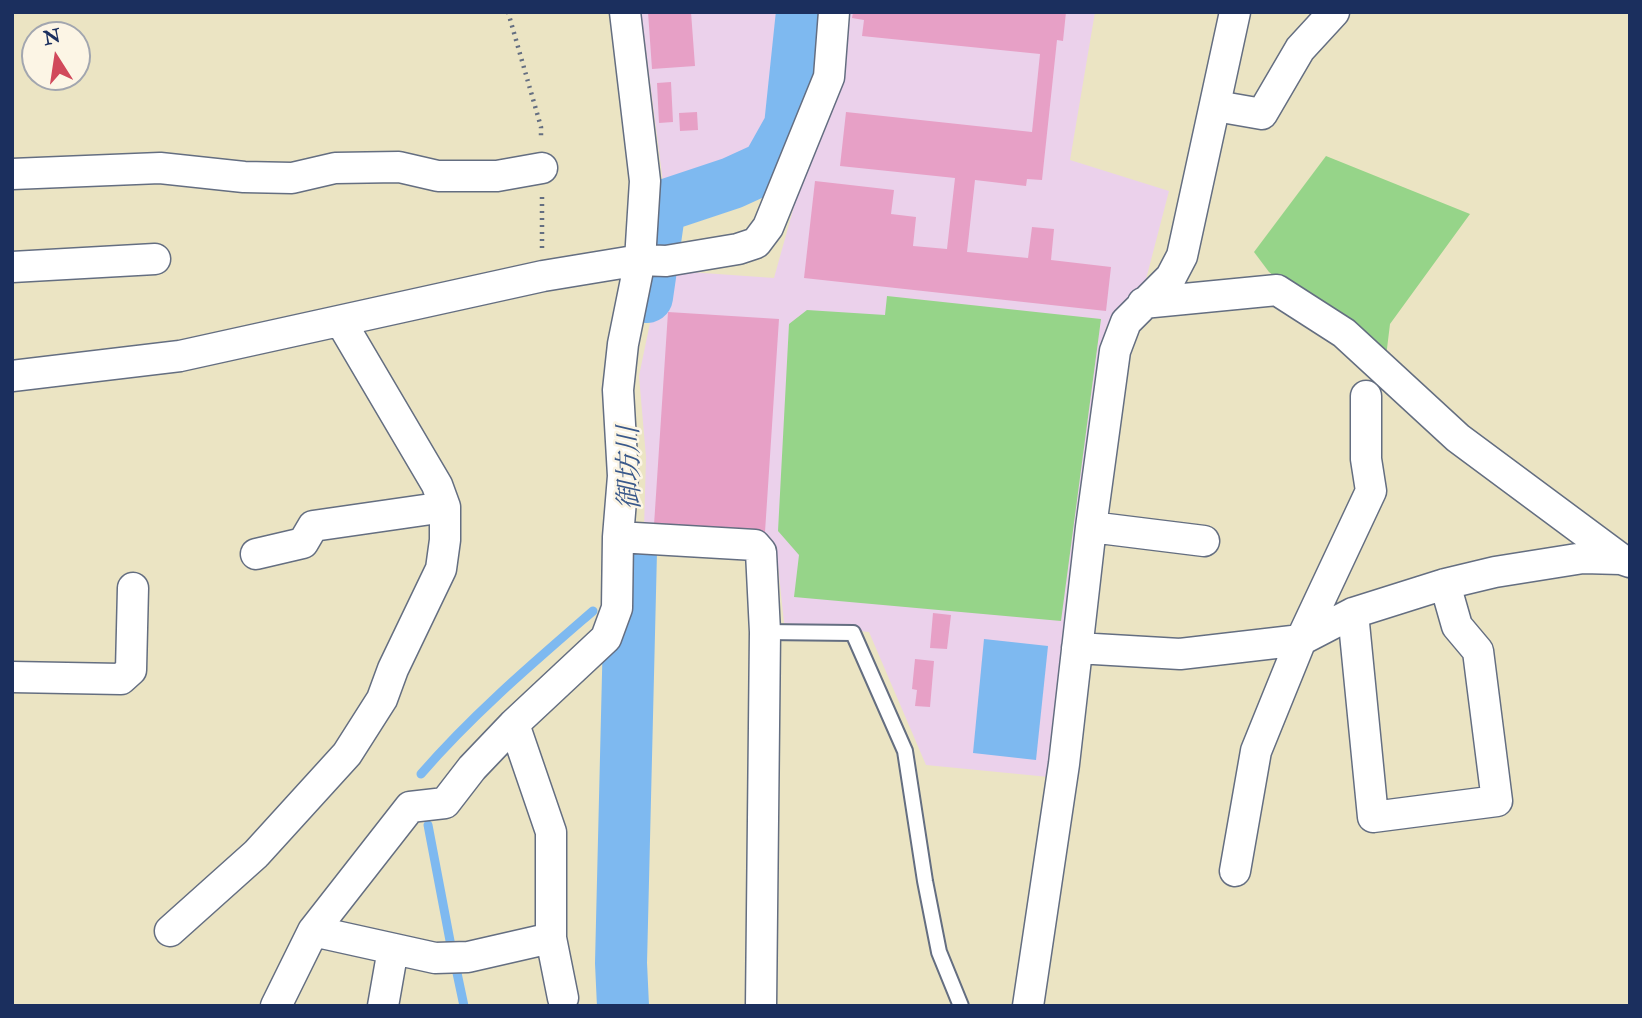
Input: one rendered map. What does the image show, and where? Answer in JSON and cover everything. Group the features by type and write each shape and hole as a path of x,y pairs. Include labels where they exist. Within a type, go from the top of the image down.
{"street":[{"path":"276,1006 313,931 410,807 445,803 472,768 514,724 606,638 617,608 628,537 618,390 623,344 650,260 645,181 625,12"},
{"path":"12,376 180,356 543,276 738,249 756,243 768,227 829,77 834,12"},
{"path":"1028,1006 1064,764 1090,527 1115,351 1126,322 1171,277 1182,256 1235,12"},
{"path":"1216,106 1262,114 1300,49 1334,12"},
{"path":"12,174 160,167 244,177 292,178 335,168 399,167 438,176 497,176 542,168"},
{"path":"12,267 155,258"},
{"path":"1143,303 1277,290 1344,333 1458,438 1625,561"},
{"path":"170,932 256,854 347,754 382,699 393,669 441,569 445,540 444,506 437,485 341,322"},
{"path":"1235,871 1256,751 1301,640 1371,491 1366,459 1366,396"},
{"path":"256,554 303,543 313,526 444,506"},
{"path":"1090,527 1204,541"},
{"path":"628,537 755,545 761,552 765,632 761,1006"},
{"path":"1077,648 1180,654 1301,640 1353,613 1445,584 1495,572 1583,558 1625,561"},
{"path":"1353,613 1373,817 1497,801 1478,651 1457,626 1445,584"},
{"path":"12,677 121,679 131,670 133,588"},
{"path":"514,724 551,832 551,938 563,998"},
{"path":"313,931 435,958 468,957 551,938"},
{"path":"383,1006 393,949"}],"lane":[{"path":"765,632 853,634 905,751 939,952 961,1006"}],"shaded area":[{"path":"641,12 795,12 784,112 768,155 708,183 664,190"},
{"path":"850,12 1095,12 1070,160 1169,191 1145,283 1106,327 1049,777 926,765 869,632 784,623 776,546 764,534 644,529 646,457 639,376 661,270 774,278 803,174 844,79"}],"green space":[{"path":"1326,156 1470,214 1390,324 1385,365 1269,272 1254,252"},
{"path":"887,296 1101,319 1061,621 794,597 799,555 778,531 789,324 807,310 885,315"}],"water":[{"path":"984,639 1048,646 1036,760 973,753"}],"building":[{"path":"648,12 691,12 695,66 652,69"},
{"path":"853,12 1066,12 1063,41 1057,40 1042,180 1027,179 1026,186 975,180 967,252 1028,258 1032,227 1054,229 1051,260 1111,267 1106,311 804,278 815,181 894,190 891,214 916,217 913,246 947,249 955,178 840,166 846,112 1032,132 1040,54 862,36 864,20 852,18"},
{"path":"671,82 673,122 659,123 657,83"},
{"path":"697,112 698,130 680,131 679,113"},
{"path":"668,312 779,319 765,532 654,525"},
{"path":"933,613 951,615 947,649 930,648"},
{"path":"915,659 934,661 930,707 915,706 917,690 912,689"}],"waterway":[{"name":"御坊川","path":"647,297 660,207 732,183 767,167 790,126 802,12"},
{"path":"658,188 660,207"},
{"name":"御坊川","path":"623,1006 621,963 631,551"},
{"path":"421,774 482,710 593,611"},
{"path":"428,825 451,946"},
{"path":"457,973 464,1006"}]}
